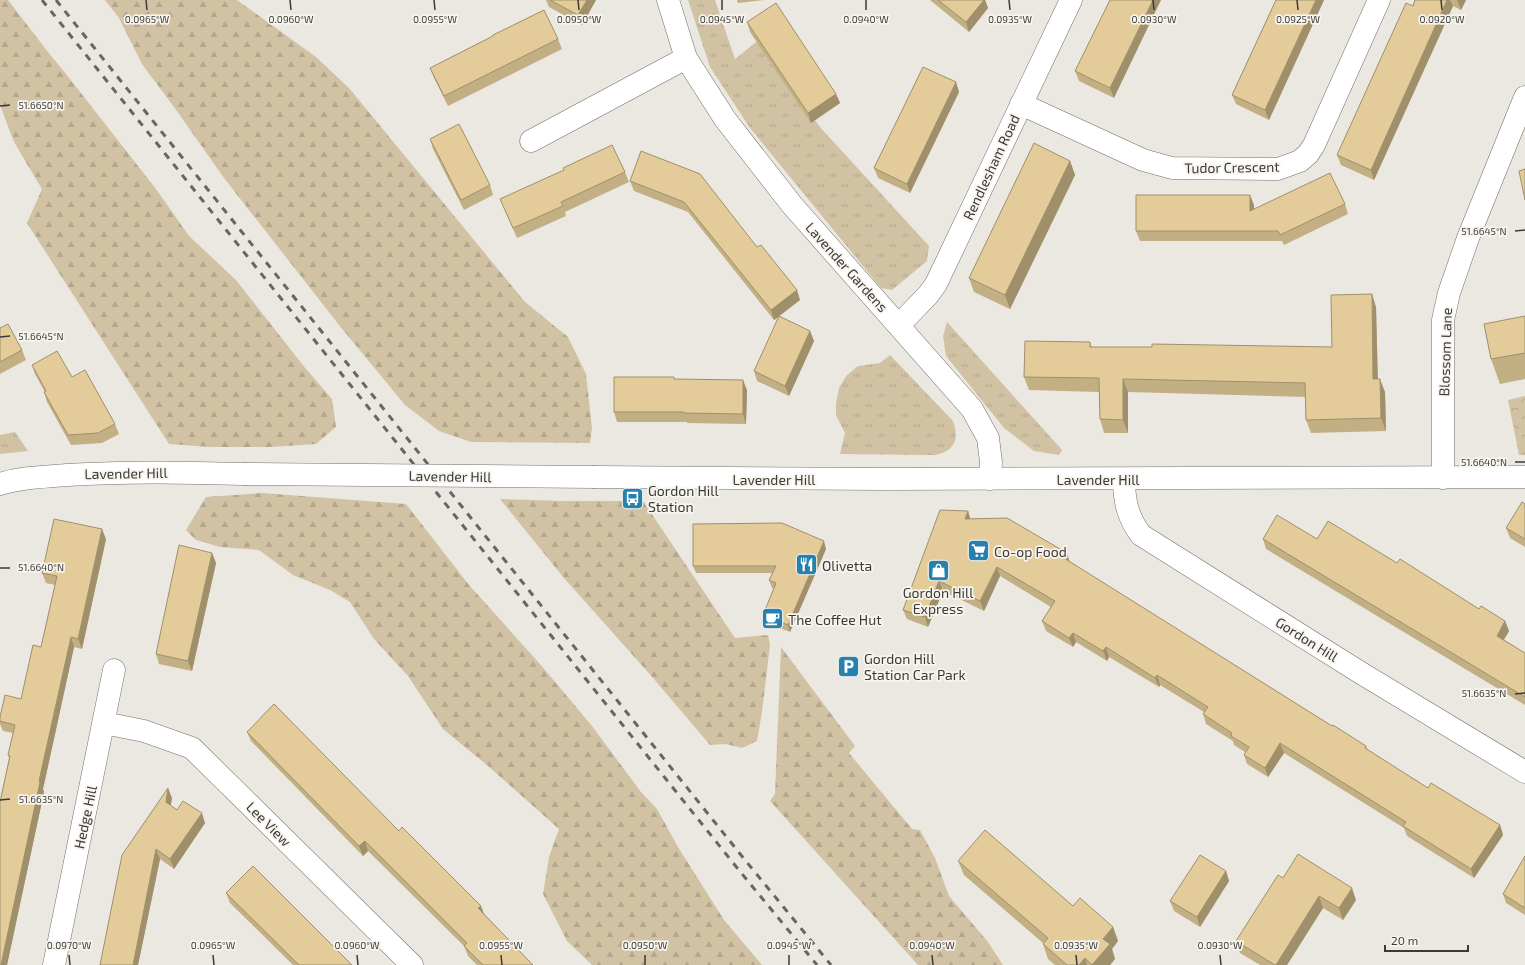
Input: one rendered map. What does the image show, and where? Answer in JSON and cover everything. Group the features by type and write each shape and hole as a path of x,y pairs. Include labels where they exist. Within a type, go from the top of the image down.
{"street":[{"name":"Lavender Gardens","path":"668,0 686,58 725,119 792,205 972,409 988,438 990,479"},
{"name":"Rendlesham Road","path":"899,325 928,295 936,284 1071,0"},
{"name":"Tudor Crescent","path":"1021,104 1143,160 1172,168 1278,169 1300,161 1308,154 1314,145 1379,0"},
{"path":"531,141 686,58"},
{"name":"Blossom Lane","path":"1442,478 1443,320 1449,293 1468,238 1525,97"},
{"name":"Lavender Hill","path":"0,484 46,477 162,472 594,477 990,479 1525,477"},
{"name":"Gordon Hill","path":"1124,479 1124,495 1127,510 1133,525 1141,535 1362,673 1525,772"},
{"name":"Hedge Hill","path":"54,965 114,670"},
{"name":"Lee View","path":"104,724 144,731 192,748 412,965"}],"green space":[{"path":"0,0 8,0 156,189 189,236 236,280 306,369 332,399 336,427 316,444 271,447 210,447 169,444 27,223 42,189 14,142 0,105"},
{"path":"105,0 237,0 316,57 349,88 525,302 568,337 586,374 592,428 590,443 471,442 439,431 405,405 339,325 224,178 142,64 119,18"},
{"path":"688,0 715,0 735,59 760,39 819,126 929,246 927,261 892,290 881,288 750,128 710,67"},
{"path":"947,322 1062,450 1059,455 1034,451 1004,428 946,356 943,336"},
{"path":"890,355 953,421 956,434 954,444 951,448 934,455 840,454 845,433 836,415 836,403 839,388 847,375 858,366 880,363"},
{"path":"1525,396 1525,455 1519,455 1508,400"},
{"path":"15,432 28,451 0,454 0,435"},
{"path":"262,493 406,504 469,585 540,664 592,726 641,792 657,809 678,847 724,920 762,965 592,965 567,941 543,894 549,857 559,829 488,766 443,729 408,676 374,639 350,602 330,590 293,575 259,550 220,547 196,540 186,530 206,497"},
{"path":"500,499 643,501 735,638 768,635 770,645 757,741 742,748 726,744 710,745 654,679 564,578"},
{"path":"781,647 855,746 849,753 912,829 920,830 935,858 949,896 988,942 1003,965 918,965 770,801 775,794"}],"building":[{"path":"550,0 587,0 578,15"},
{"path":"938,0 984,0 966,22"},
{"path":"1110,0 1153,0 1110,88 1075,71"},
{"path":"1276,0 1316,0 1265,110 1232,95"},
{"path":"1415,0 1447,0 1371,170 1337,155 1406,3 1413,6"},
{"path":"776,3 836,94 808,113 747,22"},
{"path":"544,10 558,39 444,96 430,68"},
{"path":"923,67 956,82 907,184 874,168"},
{"path":"459,124 490,185 461,200 430,139"},
{"path":"1034,143 1070,161 1005,295 969,278"},
{"path":"612,145 625,172 561,202 563,206 513,228 500,199 564,170 563,168"},
{"path":"641,151 700,174 757,247 761,245 797,290 771,310 684,202 630,181"},
{"path":"1525,169 1525,200 1519,171"},
{"path":"1330,173 1345,204 1280,235 1278,231 1136,231 1136,195 1250,195 1250,211"},
{"path":"1372,294 1373,379 1380,379 1381,418 1306,420 1305,383 1123,379 1123,420 1100,419 1099,378 1024,377 1025,341 1090,342 1090,347 1152,347 1152,344 1332,347 1331,295"},
{"path":"779,316 810,331 785,386 754,371"},
{"path":"1525,316 1525,353 1491,359 1484,324"},
{"path":"8,324 22,350 0,362 0,328"},
{"path":"57,351 72,377 85,370 115,424 98,433 68,435 44,392 46,391 32,365"},
{"path":"614,377 674,377 674,379 743,380 743,414 614,412"},
{"path":"1522,502 1525,504 1525,539 1506,528"},
{"path":"940,510 968,511 965,519 1007,518 1067,553 1064,558 1332,726 1333,725 1366,746 1365,748 1428,788 1431,783 1500,825 1471,869 1403,826 1406,822 1280,743 1265,768 1244,755 1249,747 1231,736 1232,733 1203,714 1208,707 1157,675 1155,678 1106,647 1103,651 1073,633 1069,638 1042,621 1055,601 997,567 980,601 939,581 925,617 903,610"},
{"path":"1277,515 1317,539 1328,521 1397,563 1400,559 1479,609 1481,606 1505,621 1497,636 1525,653 1525,697 1263,539"},
{"path":"54,519 102,529 78,639 71,637 0,965 0,802 15,725 0,721 0,717 5,695 21,699 33,645 41,647 57,576 42,573"},
{"path":"782,523 824,541 788,625 763,615 776,583 769,580 776,566 693,566 693,524"},
{"path":"179,545 212,553 188,661 156,654"},
{"path":"274,704 399,831 402,827 481,906 478,908 533,965 483,965 464,946 467,943 365,841 359,846 247,732"},
{"path":"168,788 166,802 177,810 183,801 202,813 170,859 156,849 133,965 100,965 122,855"},
{"path":"985,830 1073,906 1080,898 1113,927 1103,939 1110,944 1092,965 1085,958 1079,965 1067,965 1043,944 1048,938 958,861"},
{"path":"1298,854 1352,888 1339,908 1319,896 1275,965 1236,941 1278,875 1283,878"},
{"path":"1200,855 1226,871 1197,917 1170,901"},
{"path":"1525,856 1525,908 1503,894"},
{"path":"253,866 352,965 299,965 226,893"}],"railway":[{"path":"42,0 738,869 817,965"},
{"path":"56,0 745,860 831,965"}],"place":[{"name":"Gordon Hill Station","path":"633,498"},
{"name":"Co-op Food","path":"978,551"},
{"name":"Olivetta","path":"807,565"},
{"name":"Gordon Hill Express","path":"938,570"},
{"name":"The Coffee Hut","path":"772,619"},
{"name":"Gordon Hill Station Car Park","path":"849,666"}]}
